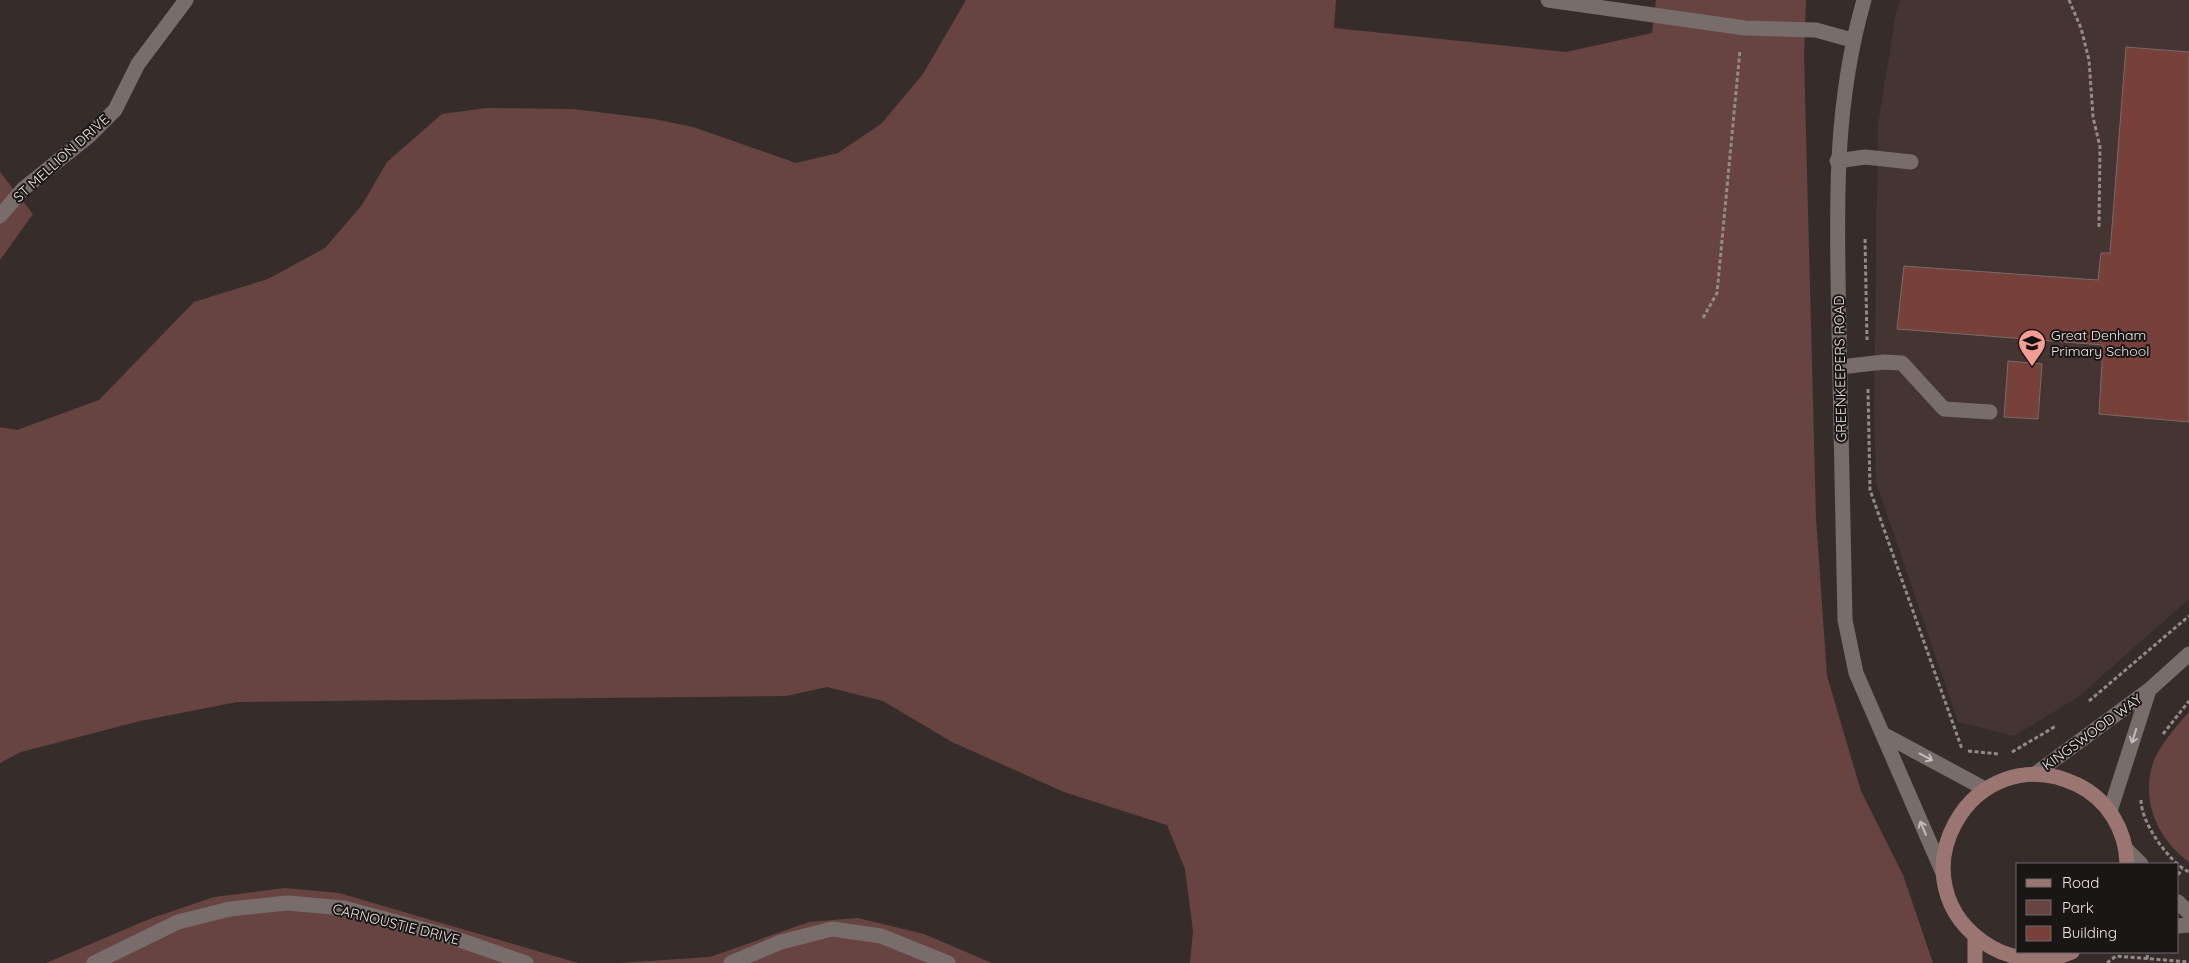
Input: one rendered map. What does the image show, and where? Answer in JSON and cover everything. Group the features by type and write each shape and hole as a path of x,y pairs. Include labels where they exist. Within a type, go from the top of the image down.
{"street":[{"name":"ST MELLION DRIVE","path":"0,216 23,189 89,136 115,110 138,64 186,0"},
{"path":"1548,0 1740,27 1816,30 1852,40"},
{"name":"GREENKEEPERS ROAD","path":"1864,0 1852,40 1837,161 1845,620 1856,673 1943,872"},
{"path":"1837,161 1865,157 1911,162"},
{"path":"1840,366 1884,362 1902,363 1944,409 1990,412"},
{"name":"KINGSWOOD WAY","path":"2035,774 2149,690 2189,654"},
{"name":"KINGSWOOD WAY","path":"2110,811 2149,690"},
{"path":"1883,734 1985,789"},
{"path":"2064,957 2032,960 2002,954 1975,938 1962,924 1952,908 1946,891 1943,872 1946,840 1961,811 1985,789 2010,778 2035,774 2064,778 2089,791 2110,811 2120,829 2127,857 2139,863"},
{"name":"CARNOUSTIE DRIVE","path":"94,963 178,922 230,909 287,903 344,908 448,936 526,963"},
{"path":"2179,903 2189,913"},
{"path":"731,963 781,942 832,929 881,936 948,963"},
{"path":"1975,938 1976,963"}],"path":[{"path":"2069,0 2081,28 2089,60 2092,117 2100,147 2099,227"},
{"path":"1703,318 1716,294 1740,47 1740,27"},
{"path":"1864,238 1867,333"},
{"path":"1869,394 1870,490 1963,750 2007,755 2060,723"},
{"path":"2083,706 2189,616"},
{"path":"2157,741 2189,702"},
{"path":"2142,794 2141,804 2154,837 2177,863"},
{"path":"2179,865 2189,872"},
{"path":"2179,873 2182,868"},
{"path":"2148,953 2148,959"},
{"path":"2107,963 2116,956 2189,962"}],"shaded area":[{"name":"Great Denham Primary School","path":"1900,0 2189,0 2189,599 2078,697 2014,736 1958,722 1876,482 1874,408 1878,125 1896,13"}],"green space":[{"path":"966,0 1336,0 1334,28 1566,52 1652,33 1656,0 1806,0 1804,56 1816,518 1827,676 1861,791 1903,875 1933,963 1190,963 1193,931 1185,869 1167,825 1064,792 952,742 883,701 827,687 786,696 237,702 140,721 21,752 0,763 0,427 17,430 99,400 194,302 268,279 325,248 362,205 387,162 442,114 487,108 573,109 654,119 693,127 796,163 838,153 881,124 923,74"},
{"path":"0,172 33,214 0,260"},
{"path":"2189,712 2189,862 2170,844 2156,822 2149,797 2149,784 2153,762 2167,739"},
{"path":"285,888 339,893 578,963 46,963 152,918 214,897"},
{"path":"858,918 924,934 992,963 618,963 710,957 809,922"}],"building":[{"path":"2126,47 2189,52 2189,422 2099,414 2103,345 1897,329 1904,266 2098,280 2101,253 2110,253"},
{"path":"2008,361 2042,364 2038,419 2004,417"}],"place":[{"name":"Great Denham Primary School","path":"2032,367"}]}
